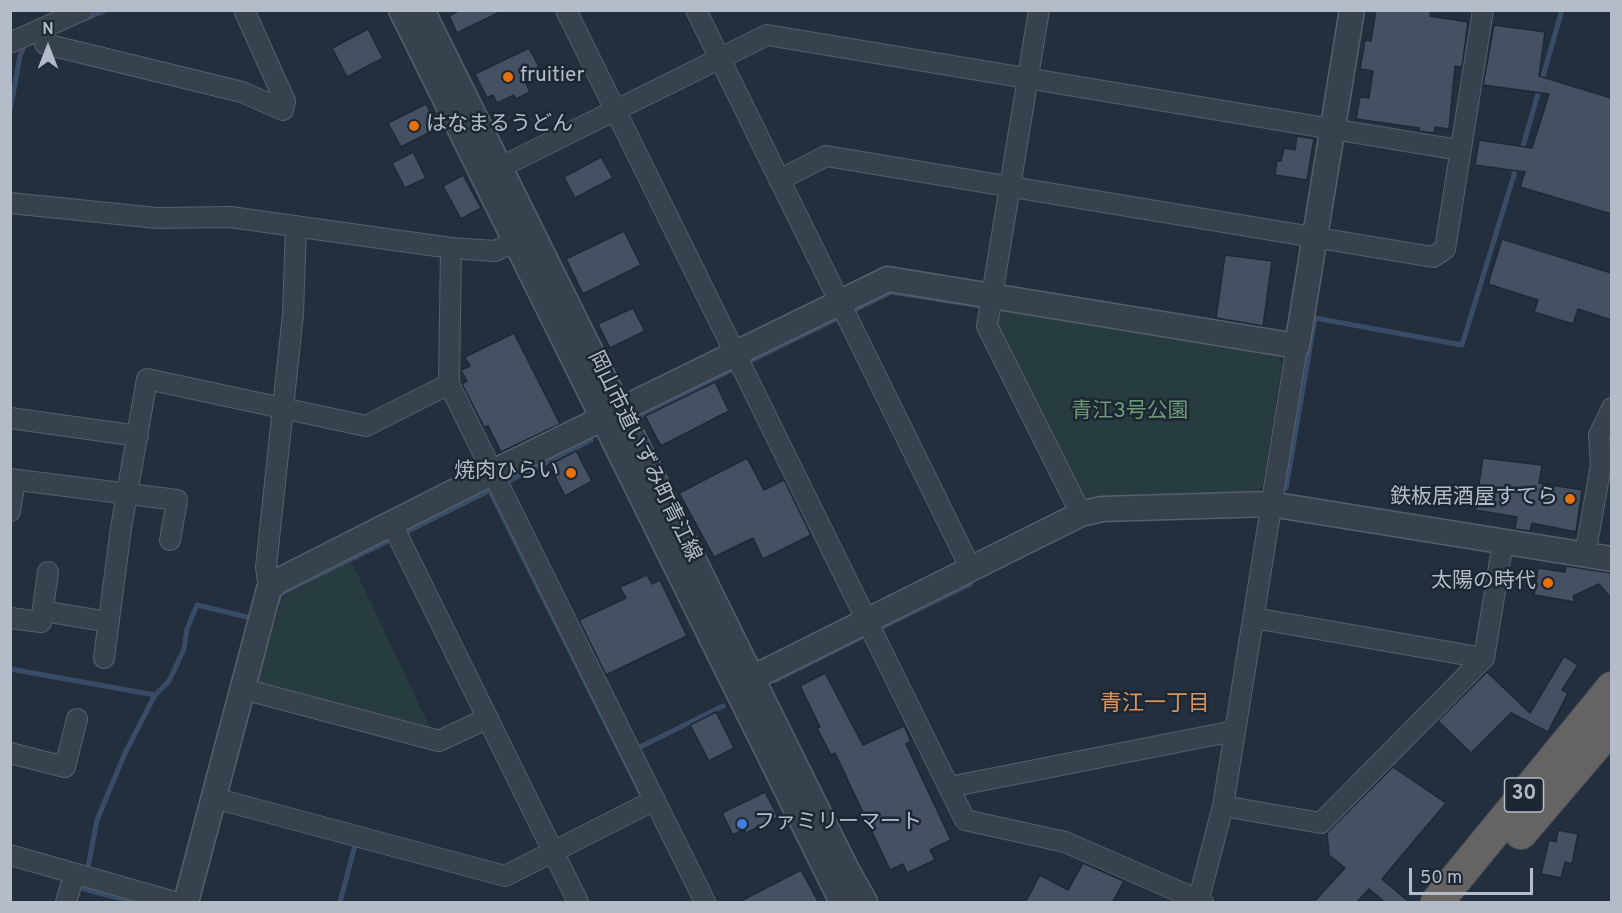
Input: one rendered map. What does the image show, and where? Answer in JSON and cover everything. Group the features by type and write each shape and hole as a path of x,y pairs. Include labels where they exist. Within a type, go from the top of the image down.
{"highway":[{"name":"30","path":"1437,903 1611,688"},
{"name":"30","path":"1462,903 1611,726"}],"street":[{"path":"10,43 83,10"},
{"path":"45,44 242,92 282,110 285,101 244,10"},
{"name":"岡山市道いずみ町青江線","path":"401,10 491,172 744,682 865,903"},
{"name":"岡山市道いずみ町青江線","path":"423,10 491,172 514,242 611,414"},
{"path":"566,10 965,820 1065,842 1200,902 1223,806 1270,504 1352,10"},
{"path":"696,10 843,311 966,571"},
{"path":"1039,10 1015,189 987,326 1081,514"},
{"path":"779,180 826,156 1315,240 1433,257 1445,249 1483,10"},
{"path":"491,172 616,112 767,35 1459,150"},
{"path":"10,203 157,218 230,217 451,248 495,251 514,242"},
{"path":"186,903 269,589 266,567 293,314 296,226"},
{"path":"451,248 449,384 705,903"},
{"path":"269,589 278,581 396,531 496,482 611,414 739,361 843,311 888,279 1297,346"},
{"path":"104,658 127,494 147,379 366,426 449,384"},
{"path":"1585,555 1601,465 1599,435 1611,408"},
{"path":"10,418 138,436"},
{"path":"10,511 13,479 177,500 170,540"},
{"path":"744,682 870,627 966,571 1081,514 1102,509 1270,504 1611,559"},
{"path":"396,531 578,903"},
{"path":"1223,806 1321,823 1484,658 1503,542"},
{"path":"10,618 42,622 48,572"},
{"path":"43,611 109,622"},
{"path":"1254,618 1484,658"},
{"name":"岡山市道いずみ町青江線","path":"744,682 842,903"},
{"path":"243,689 440,741 488,718"},
{"path":"10,753 65,767 77,719"},
{"path":"949,787 1234,731"},
{"path":"214,798 505,876 556,856 655,800"},
{"path":"10,855 175,903"},
{"path":"66,903 74,875"}],"green space":[{"name":"青江3号公園","path":"1001,306 1277,354 1282,363 1263,486 1254,494 1091,498 1084,502 992,326"},
{"path":"351,561 433,734 256,683 283,597"}],"building":[{"path":"460,10 504,10 457,33 449,16"},
{"path":"1376,10 1431,10 1430,16 1468,22 1462,67 1455,66 1449,129 1435,127 1434,133 1419,131 1419,128 1356,119 1360,97 1369,98 1373,71 1360,69 1365,40 1371,41"},
{"path":"1494,25 1545,32 1539,76 1611,98 1611,214 1520,187 1525,172 1475,165 1479,140 1532,148 1549,94 1483,85"},
{"path":"368,29 383,58 347,77 332,48"},
{"path":"529,48 539,67 522,75 530,92 516,99 514,95 497,103 493,95 487,98 475,74"},
{"path":"426,104 438,128 401,147 388,123"},
{"path":"1297,136 1314,139 1307,180 1275,175 1277,161 1281,161 1284,148 1295,150"},
{"path":"413,152 426,178 405,188 392,163"},
{"path":"601,157 613,178 575,198 564,177"},
{"path":"463,175 481,208 461,219 443,186"},
{"path":"624,231 641,265 583,294 566,259"},
{"path":"1502,239 1611,273 1611,320 1578,309 1573,324 1534,312 1538,300 1488,284"},
{"path":"1225,255 1272,261 1263,326 1216,318"},
{"path":"633,308 645,331 610,348 598,324"},
{"path":"514,333 560,424 501,452 488,426 484,427 462,384 467,381 461,370 470,366 465,357"},
{"path":"715,382 729,411 661,446 645,416"},
{"path":"576,451 592,481 565,496 549,465"},
{"path":"747,458 764,490 784,480 811,535 763,559 753,538 714,557 679,493"},
{"path":"1483,458 1542,465 1539,483 1582,490 1576,532 1532,523 1530,531 1515,529 1517,517 1475,510"},
{"path":"1566,566 1611,573 1611,598 1599,584 1573,596 1575,602 1534,595 1538,568 1565,572"},
{"path":"647,575 652,584 660,580 687,636 606,675 579,620 626,598 620,587"},
{"path":"1564,656 1578,665 1562,690 1568,693 1548,732 1511,713 1471,753 1438,721 1487,672 1530,713"},
{"path":"825,673 863,745 904,726 911,741 906,744 951,840 930,850 935,860 907,873 903,864 890,870 835,753 831,755 817,728 820,727 800,686"},
{"path":"716,712 734,748 709,761 690,725"},
{"path":"1393,767 1446,803 1382,879 1410,903 1386,903 1369,889 1356,903 1313,903 1345,868 1329,855 1327,833"},
{"path":"765,792 778,817 746,833 744,829 733,835 722,813"},
{"path":"1558,830 1578,834 1572,864 1565,862 1561,878 1541,874 1549,840 1556,842"},
{"path":"1083,863 1124,881 1112,903 1025,903 1040,875 1068,890"},
{"path":"801,870 819,903 737,903"}],"waterway":[{"path":"85,19 106,10"},
{"path":"1521,153 1562,10"},
{"path":"10,111 20,56 26,42"},
{"path":"1286,488 1315,318 1462,345 1517,165"},
{"path":"746,363 891,292 981,306"},
{"path":"642,415 737,367"},
{"path":"402,534 591,440"},
{"path":"490,491 642,796"},
{"path":"277,604 280,594 394,538"},
{"path":"876,630 970,584 967,578"},
{"path":"88,867 97,820 125,753 155,695 169,681 184,649 187,629 197,605 247,617"},
{"path":"774,681 868,634"},
{"path":"10,669 155,695"},
{"path":"636,749 723,706"},
{"path":"340,902 355,845 360,846"},
{"path":"85,887 84,889 134,902"}],"place":[{"name":"fruitier","path":"508,77"},
{"name":"はなまるうどん","path":"414,126"},
{"name":"焼肉ひらい","path":"571,473"},
{"name":"鉄板居酒屋すてら","path":"1570,499"},
{"name":"太陽の時代","path":"1548,583"},
{"name":"ファミリーマート","path":"742,824"}],"district":[{"name":"青江一丁目","path":"1155,706"}]}
